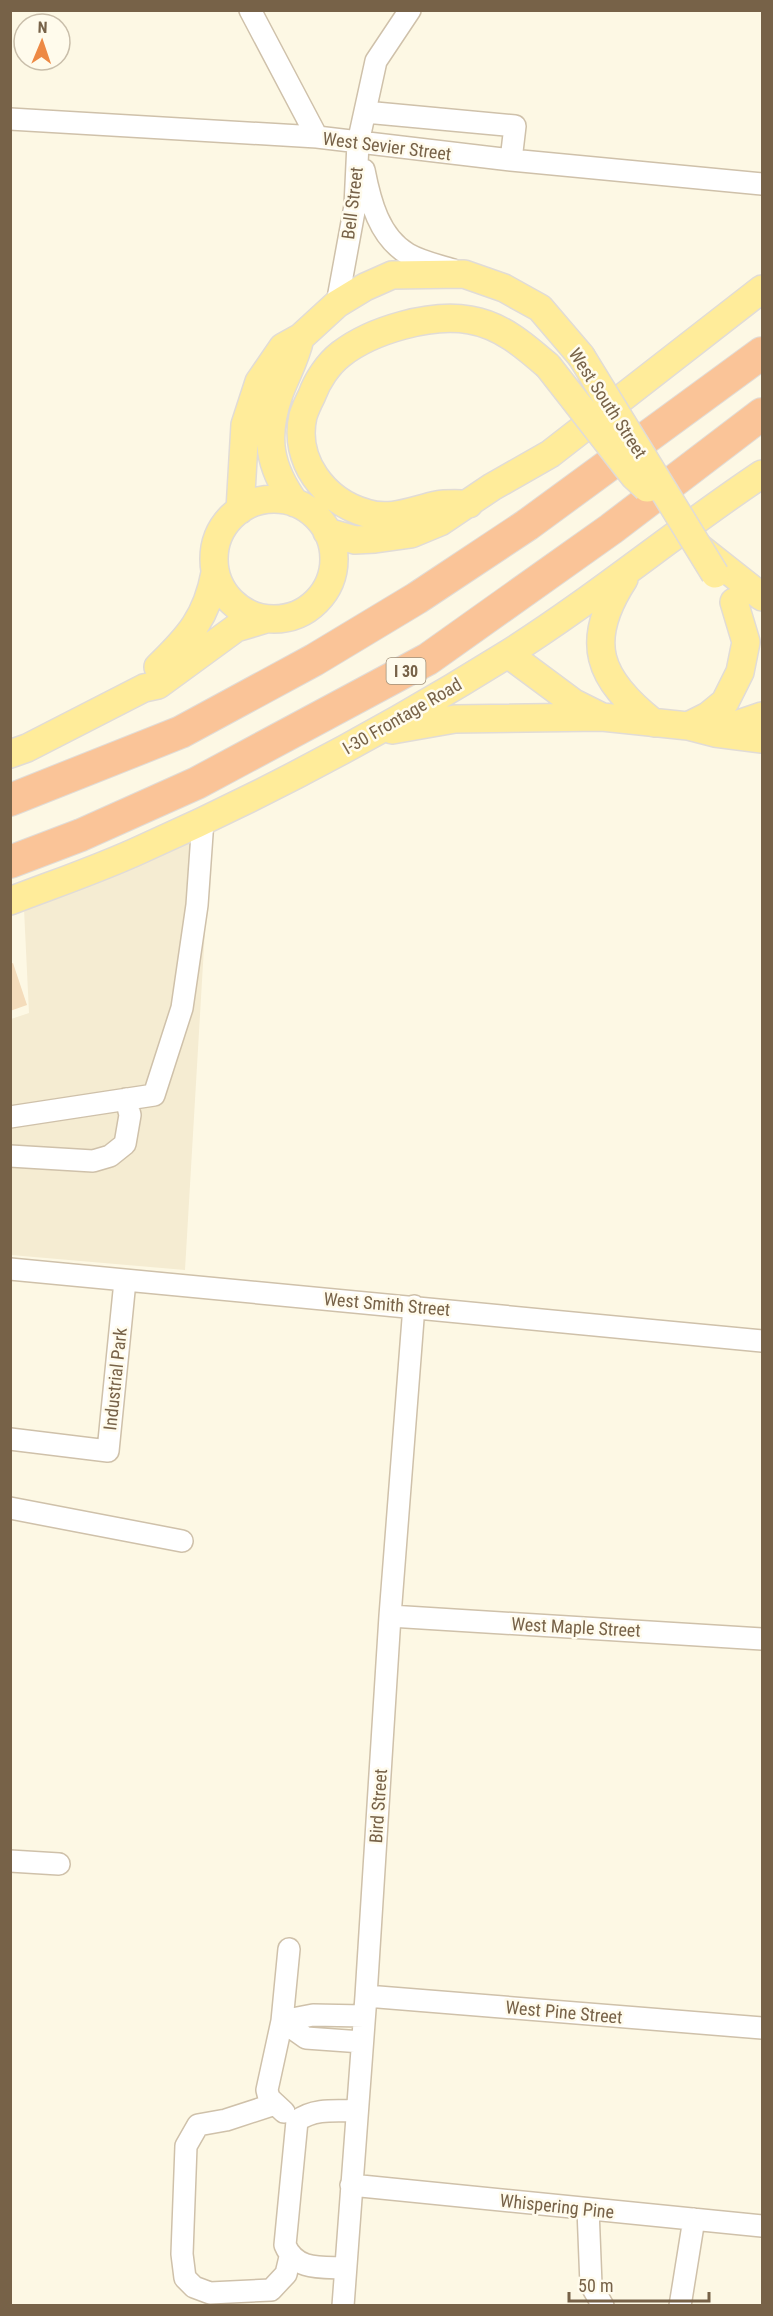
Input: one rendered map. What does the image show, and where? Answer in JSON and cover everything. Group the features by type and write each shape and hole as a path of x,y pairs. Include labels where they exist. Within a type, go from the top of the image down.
{"highway":[{"path":"10,800 182,732 314,660 417,598 527,525 762,353"},
{"name":"I 30","path":"10,861 81,835 197,783 428,659 611,529 762,414"}],"main road":[{"name":"West South Street","path":"240,510 245,425 259,382 283,347 301,337 337,304 365,287 393,275 464,274 504,288 540,308 581,356 714,574 734,602 762,630"},
{"path":"327,532 355,540 395,537 411,534 440,522 492,487 550,454 762,289"},
{"path":"469,504 438,505 402,516 368,514 342,504 317,482 306,460 301,440 303,415 316,383 340,355 368,338 407,324 447,318 471,320 495,328 517,340 548,366 634,476 649,490 669,501"},
{"name":"West South Street","path":"295,503 284,487 270,452 270,431 279,395 297,353 301,337"},
{"name":"I-30 Frontage Road","path":"10,901 140,850 288,780 379,732 508,654 629,571 723,500 762,474"},
{"path":"281,500 295,503 313,515 327,532 334,560 332,574 327,587 308,609 281,619 266,619 252,615 240,609 220,587 215,573 214,559 215,545 220,531 229,519 253,503 281,500"},
{"path":"697,546 762,597"},
{"path":"629,571 609,602 604,615 600,641 611,682 631,706 654,723"},
{"path":"144,688 153,671 185,641 208,604 215,573"},
{"path":"688,726 708,716 725,702 740,672 746,642 734,602"},
{"path":"10,754 27,748 144,688 158,685 236,628 266,619"},
{"path":"508,654 574,703 602,717"},
{"path":"715,733 762,716"},
{"path":"379,732 455,719 602,717 688,726 715,733 762,739"}],"street":[{"path":"249,10 317,137"},
{"path":"358,143 376,61 410,10"},
{"path":"365,112 515,126 511,160"},
{"name":"West Sevier Street","path":"10,119 317,137 511,160 762,184"},
{"name":"Bell Street","path":"358,143 369,197 388,239 408,254 464,274"},
{"name":"Bell Street","path":"337,304 355,206 358,143"},
{"path":"10,1117 154,1095 182,1008 197,905 203,820"},
{"path":"10,1156 93,1161 110,1156 125,1144 130,1115 126,1099"},
{"name":"West Smith Street","path":"10,1269 762,1341"},
{"name":"Industrial Park","path":"10,1439 108,1451 125,1281"},
{"name":"Bird Street","path":"343,2306 390,1616 414,1306"},
{"path":"10,1508 182,1541"},
{"name":"West Maple Street","path":"390,1616 762,1639"},
{"path":"10,1861 59,1864"},
{"path":"289,1949 282,2021 267,2090 269,2098 297,2121"},
{"name":"West Pine Street","path":"282,2021 365,2006 762,2028"},
{"path":"282,2021 306,2038 362,2042"},
{"path":"275,2104 226,2120 198,2125 186,2146 182,2254 185,2278 194,2287 210,2294 271,2290 286,2274 290,2257 285,2245 297,2121"},
{"path":"297,2121 306,2115 318,2112 357,2111"},
{"name":"Whispering Pine","path":"351,2185 762,2226"},
{"path":"588,2209 591,2285 603,2306"},
{"path":"680,2306 694,2219"},
{"path":"290,2257 310,2266 345,2268"}],"shaded area":[{"path":"211,828 185,1270 11,1255 11,1019 29,1013 24,909"}],"building":[{"path":"13,963 27,1005 10,1011 10,964"}]}
